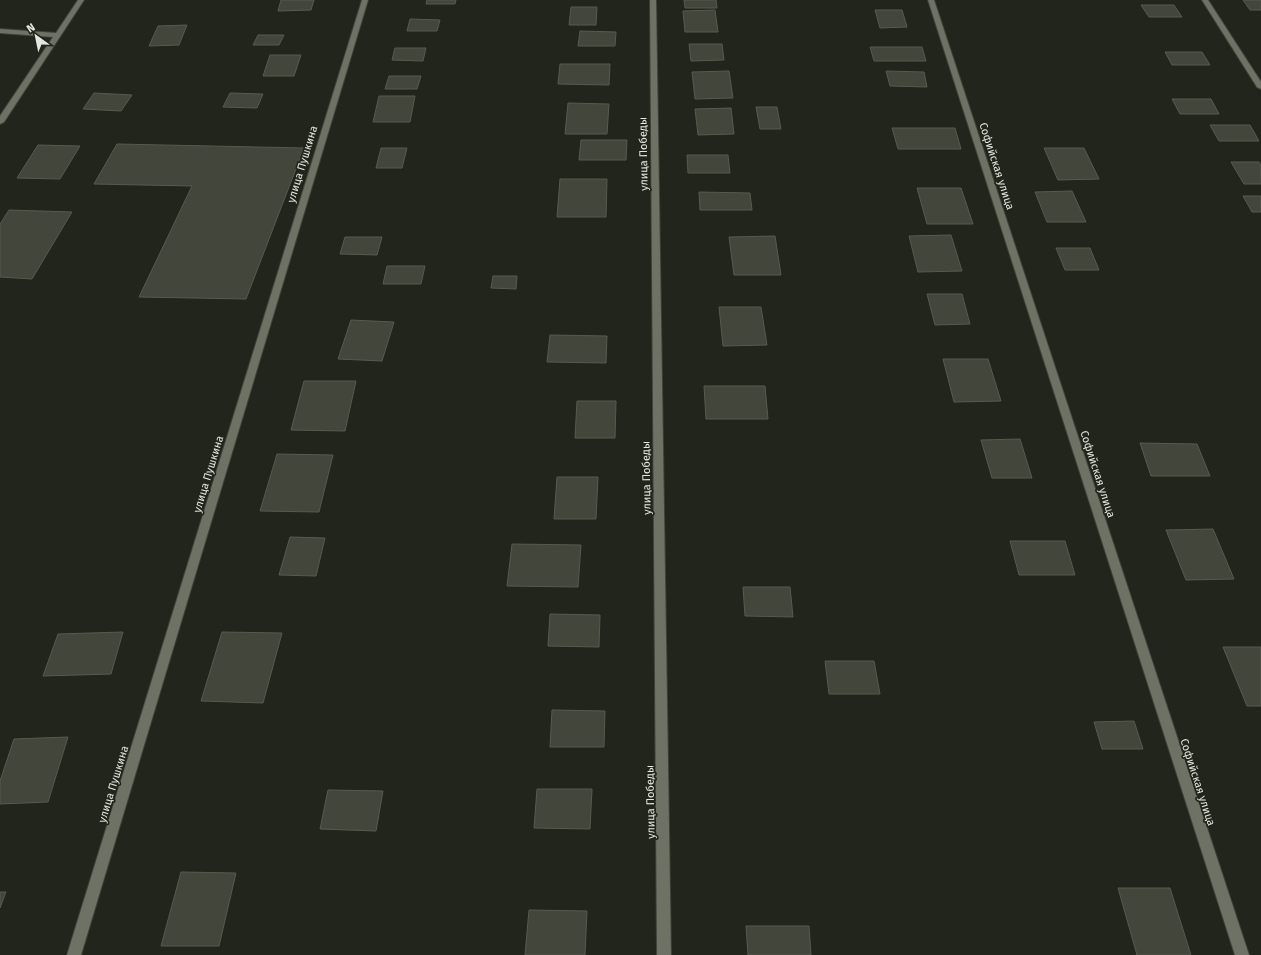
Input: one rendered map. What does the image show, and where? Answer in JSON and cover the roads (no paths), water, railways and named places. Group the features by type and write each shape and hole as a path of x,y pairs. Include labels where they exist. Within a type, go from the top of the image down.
{"street":[{"path":"0,122 80,0"},
{"name":"улица Пушкина","path":"74,955 364,0"},
{"name":"улица Победы","path":"653,0 664,955"},
{"name":"Софийская улица","path":"931,0 1242,955"},
{"path":"1205,0 1261,87"},
{"path":"0,31 58,35"}]}
